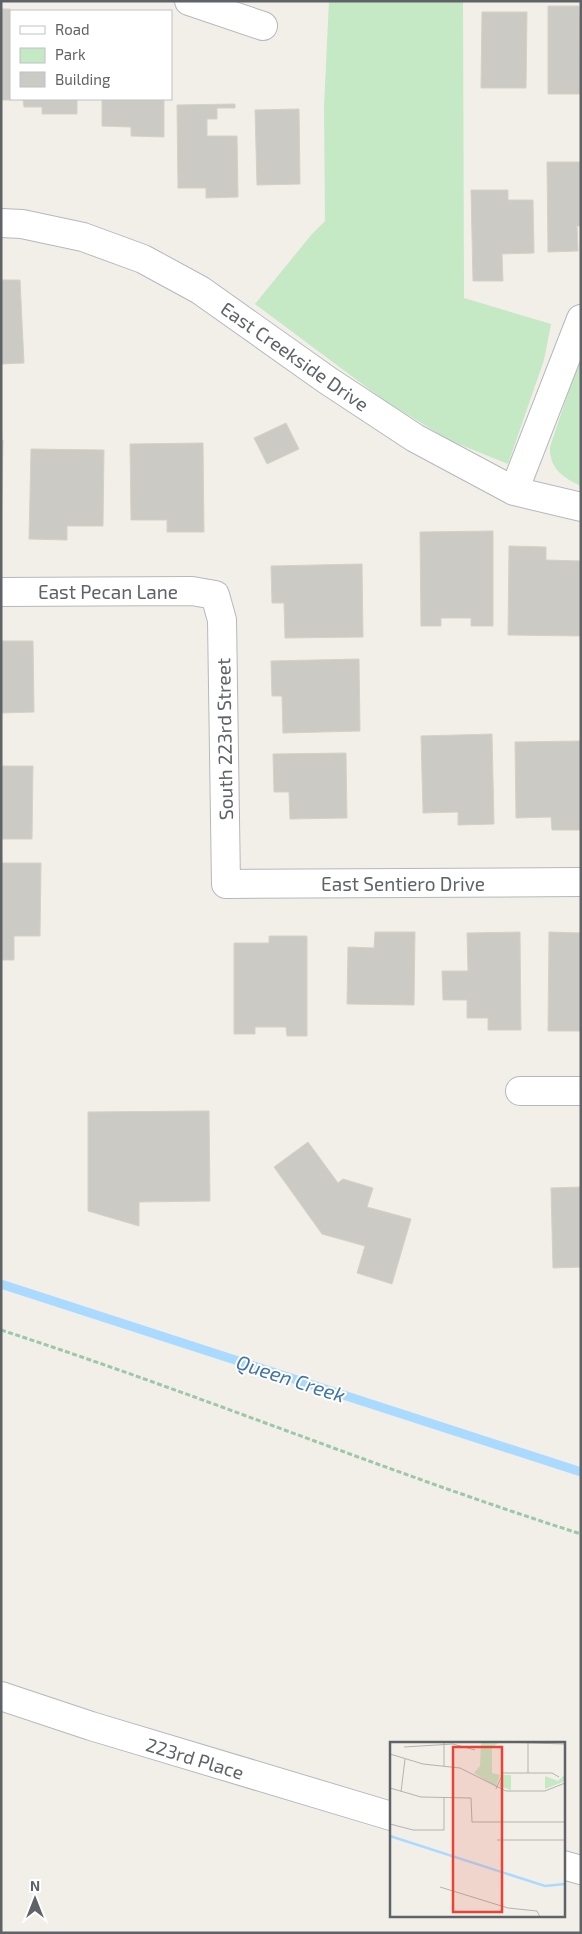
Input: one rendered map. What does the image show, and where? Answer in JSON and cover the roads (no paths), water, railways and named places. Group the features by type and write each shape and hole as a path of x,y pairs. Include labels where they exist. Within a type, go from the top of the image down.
{"street":[{"path":"189,1 263,26"},
{"name":"East Creekside Drive","path":"1,223 22,224 83,237 143,259 200,290 327,380 415,438 514,491 581,507"},
{"path":"514,491 581,319"},
{"name":"East Pecan Lane","path":"1,592 192,591 215,595"},
{"name":"South 223rd Street","path":"215,595 222,620 226,884"},
{"name":"East Sentiero Drive","path":"226,884 581,882"},
{"path":"520,1091 581,1091"},
{"name":"223rd Place","path":"1,1696 91,1726 390,1816"},
{"path":"564,1865 581,1870"}],"waterway":[{"name":"Queen Creek","path":"1,1284 581,1472"}]}
